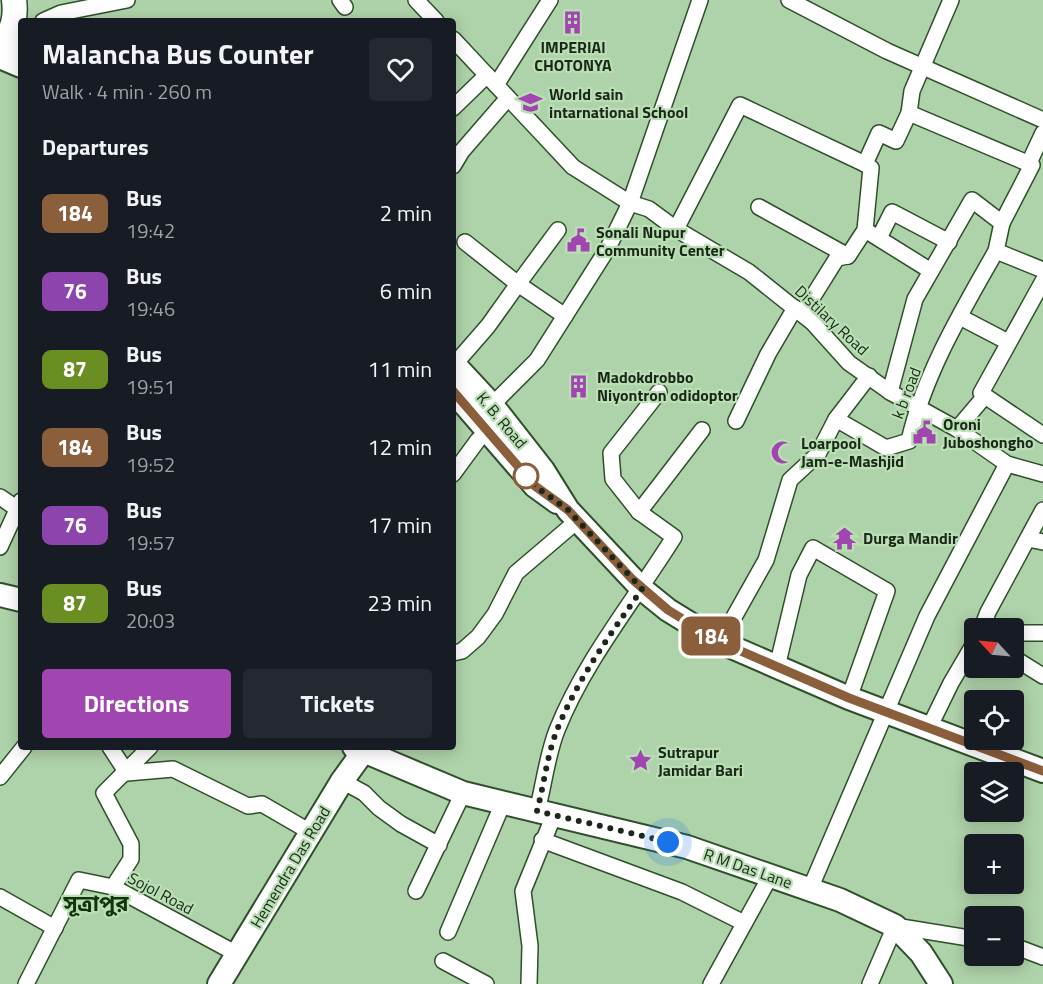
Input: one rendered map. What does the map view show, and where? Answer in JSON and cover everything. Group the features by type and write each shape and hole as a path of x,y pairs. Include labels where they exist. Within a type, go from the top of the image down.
{"main road":[{"path":"12,50 16,13 14,0"}],"street":[{"path":"50,18 75,5 127,0"},
{"path":"416,0 433,18"},
{"path":"456,106 491,80 550,0"},
{"path":"456,470 537,360 608,248 630,203 700,0"},
{"path":"789,0 921,67 1043,120"},
{"path":"865,164 879,133 896,141 909,113 912,91 921,67 951,0"},
{"name":"Distilary Road","path":"456,42 573,167 630,203 649,209 676,229 749,272 813,323 849,363 890,392 957,429 1007,464 1043,474"},
{"path":"456,161 508,98"},
{"path":"676,229 740,105 871,168 865,230 848,256 837,258 768,354 736,421"},
{"path":"909,113 1029,163"},
{"name":"k b road","path":"836,419 886,448 909,441 916,408 960,317 996,251 1002,223 1032,165 1029,163 1043,133"},
{"path":"890,392 915,299 972,200 1002,223"},
{"path":"759,207 848,256"},
{"path":"879,238 892,212 949,242"},
{"path":"456,362 488,326 558,230"},
{"path":"865,230 931,271"},
{"path":"465,242 518,284 565,316"},
{"path":"996,251 1043,270"},
{"path":"1043,281 981,393 1043,435"},
{"path":"960,317 1008,342"},
{"name":"K. B. Road","path":"456,367 494,419 543,470 573,515 642,589 668,610 720,642 849,698 1043,771"},
{"path":"720,642 766,560 789,480 818,454 836,419 869,376"},
{"path":"529,984 530,946 523,891 542,840 556,733 575,689 593,657 642,589 674,537 639,512 613,479 611,453 659,392"},
{"name":"K. B. Road","path":"456,393 494,419"},
{"path":"957,429 985,396"},
{"path":"639,512 702,430"},
{"path":"810,889 927,616 1007,464"},
{"path":"0,497 18,505"},
{"path":"0,547 18,507"},
{"path":"986,618 1036,541 1043,510"},
{"path":"456,652 462,651 478,637 499,606 516,573 573,515"},
{"path":"777,667 799,575 813,548 887,591 849,698"},
{"path":"0,595 18,599"},
{"path":"1024,633 1043,633"},
{"path":"929,728 964,661"},
{"path":"1024,664 1043,676"},
{"path":"0,777 22,750"},
{"path":"112,750 127,773"},
{"path":"113,887 131,859 131,844 104,793 127,773 147,750"},
{"name":"Hemendra Das Road","path":"219,984 360,750"},
{"name":"R M Das Lane","path":"363,750 463,793 687,847 810,889 895,926 921,953 941,984"},
{"path":"127,773 172,769 248,806 262,804 312,833"},
{"path":"342,781 364,793 394,819 439,845"},
{"path":"416,891 463,793"},
{"path":"448,932 503,803"},
{"path":"542,840 682,892 744,923"},
{"path":"711,984 771,875"},
{"name":"Sojol Road","path":"55,928 79,880 113,887 237,954"},
{"path":"0,897 55,928 26,984"},
{"path":"870,984 895,926 964,937"},
{"path":"1024,950 1043,957"},
{"path":"443,961 486,984"}],"bus line":[{"name":"184","path":"456,394 535,486 568,510 642,589 668,610 720,642 849,698 1043,771"}],"place":[{"name":"IMPERIAl CHOTONYA","path":"573,22"},
{"name":"World sain intarnational School","path":"531,103"},
{"name":"Sonali Nupur Community Center","path":"578,241"},
{"name":"Madokdrobbo Niyontron odidoptor","path":"579,386"},
{"name":"Oroni Juboshongho","path":"925,433"},
{"name":"Loarpool Jam-e-Mashjid","path":"783,452"},
{"name":"Durga Mandir","path":"845,538"},
{"name":"Sutrapur Jamidar Bari","path":"640,761"}],"district":[{"name":"সূত্রাপুর","path":"96,903"}],"route":[{"path":"526,476 519,468 535,486 568,510 642,589 593,657 575,689 556,733 537,811 668,842"}]}
